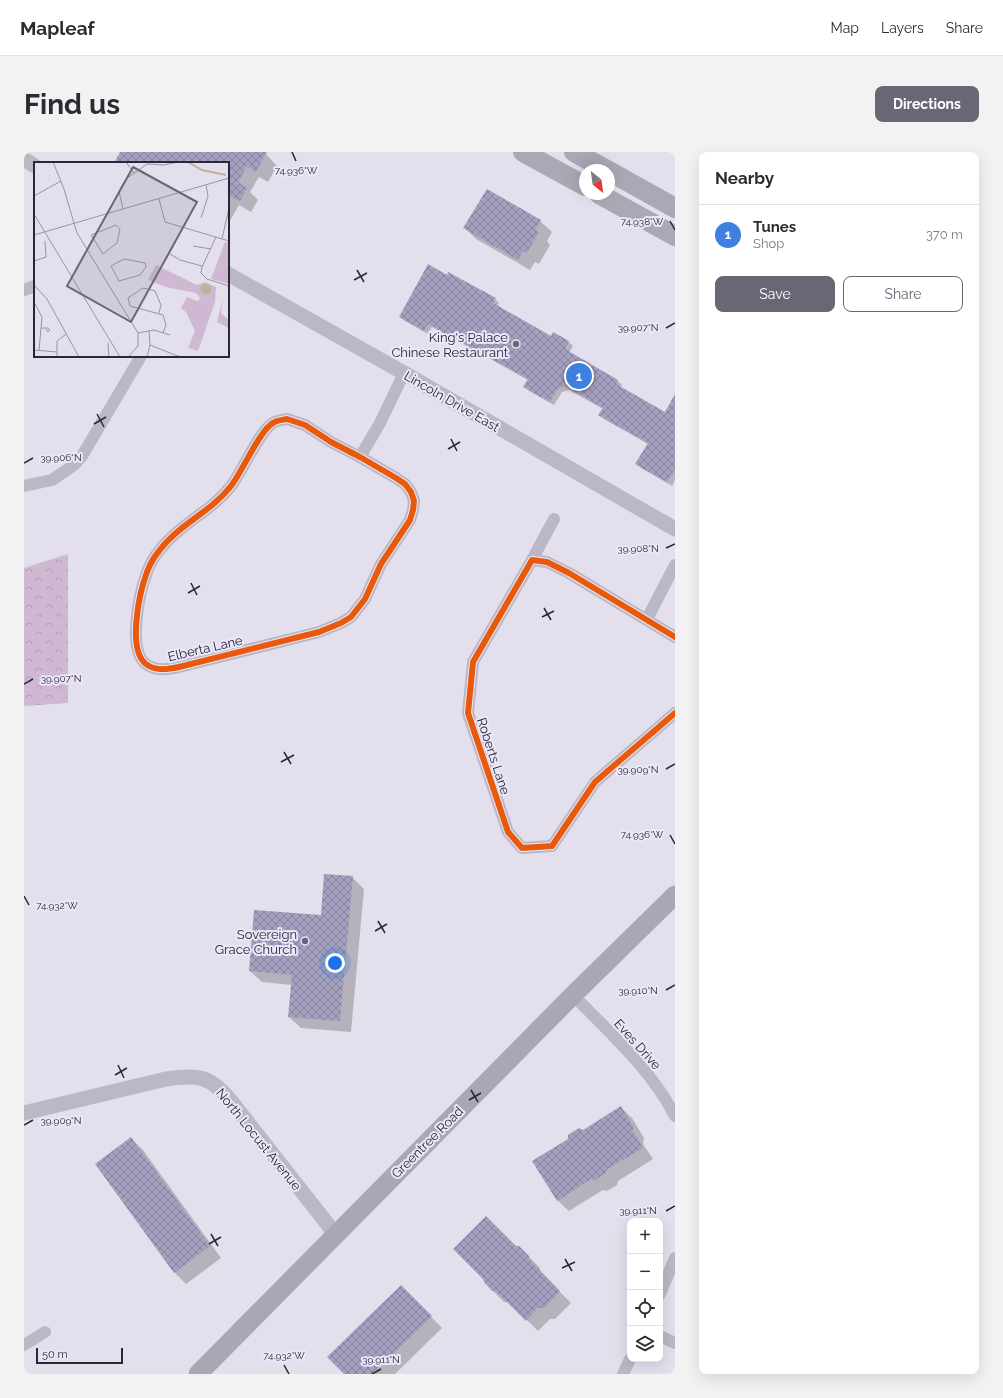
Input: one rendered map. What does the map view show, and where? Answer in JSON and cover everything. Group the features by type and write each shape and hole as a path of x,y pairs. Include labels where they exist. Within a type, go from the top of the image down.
{"highway":[{"path":"523,152 579,183"},
{"path":"574,152 595,164"},
{"path":"615,175 675,208"},
{"path":"610,200 675,236"}],"main road":[{"name":"Greentree Road","path":"198,1374 573,995 675,895"}],"street":[{"path":"24,159 34,165"},
{"name":"Lincoln Drive East","path":"229,275 404,373 675,529"},
{"path":"24,290 34,286"},
{"path":"24,486 52,480 74,465 82,456 140,357"},
{"path":"360,457 380,423 404,373"},
{"name":"Elberta Lane","path":"287,419 296,421 305,425 339,447 360,457 405,484 411,492 414,501 410,520 378,570 364,599 351,617 331,628 319,632 178,667 157,669 142,661 138,654 137,615 143,583 153,559 169,539 211,506 231,487 259,440 271,424 287,419"},
{"path":"554,519 532,560 548,562 569,573 675,637"},
{"name":"Roberts Lane","path":"532,560 473,662 468,713 508,832 522,848 552,846 595,782 675,713"},
{"path":"646,619 675,565"},
{"name":"Eves Drive","path":"573,995 624,1047 645,1071 661,1092 675,1116"},
{"name":"North Locust Avenue","path":"24,1113 166,1079 187,1076 205,1079 220,1088 231,1101 336,1235"},
{"path":"662,1290 675,1258"},
{"path":"24,1345 45,1332"},
{"path":"663,1337 675,1343"},
{"path":"623,1374 629,1362"}],"green space":[{"path":"68,554 68,703 24,706 24,568"}],"building":[{"path":"120,152 267,152 256,172 247,166 238,182 247,188 240,201 230,196 229,198 229,162 115,162"},
{"path":"487,189 541,220 535,230 539,232 527,253 523,251 518,260 463,228"},
{"path":"428,264 447,275 448,272 496,298 493,303 551,336 553,332 569,341 565,349 618,380 616,384 665,412 675,394 675,469 667,482 635,464 648,443 598,415 603,408 565,386 558,388 550,402 523,387 528,379 428,324 424,331 399,317"},
{"path":"324,874 353,876 340,1021 288,1017 292,975 249,971 254,910 321,915"},
{"path":"621,1106 633,1126 633,1131 643,1148 607,1169 606,1173 595,1180 591,1179 557,1201 532,1161 568,1139 568,1135 579,1128 583,1130"},
{"path":"131,1137 210,1246 174,1273 95,1164"},
{"path":"486,1216 516,1246 519,1246 529,1256 529,1259 560,1291 544,1308 538,1308 526,1321 496,1291 492,1291 483,1279 453,1249"},
{"path":"401,1285 432,1316 372,1374 344,1374 327,1357"}],"cycle path":[{"path":"287,419 305,425 331,442 360,457 405,484 411,492 414,501 410,520 381,564 365,599 351,617 341,623 319,632 179,667 167,669 152,668 142,659 138,649 136,636 138,607 144,581 152,561 157,553 176,533 214,503 231,486 262,434 268,427 276,421 287,419"},
{"path":"675,637 569,573 547,562 532,560 473,662 468,713 508,832 522,848 552,846 595,782 675,713"}],"place":[{"name":"King's Palace Chinese Restaurant","path":"516,344"},
{"name":"Tunes","path":"579,376"},
{"name":"Sovereign Grace Church","path":"305,941"}]}
